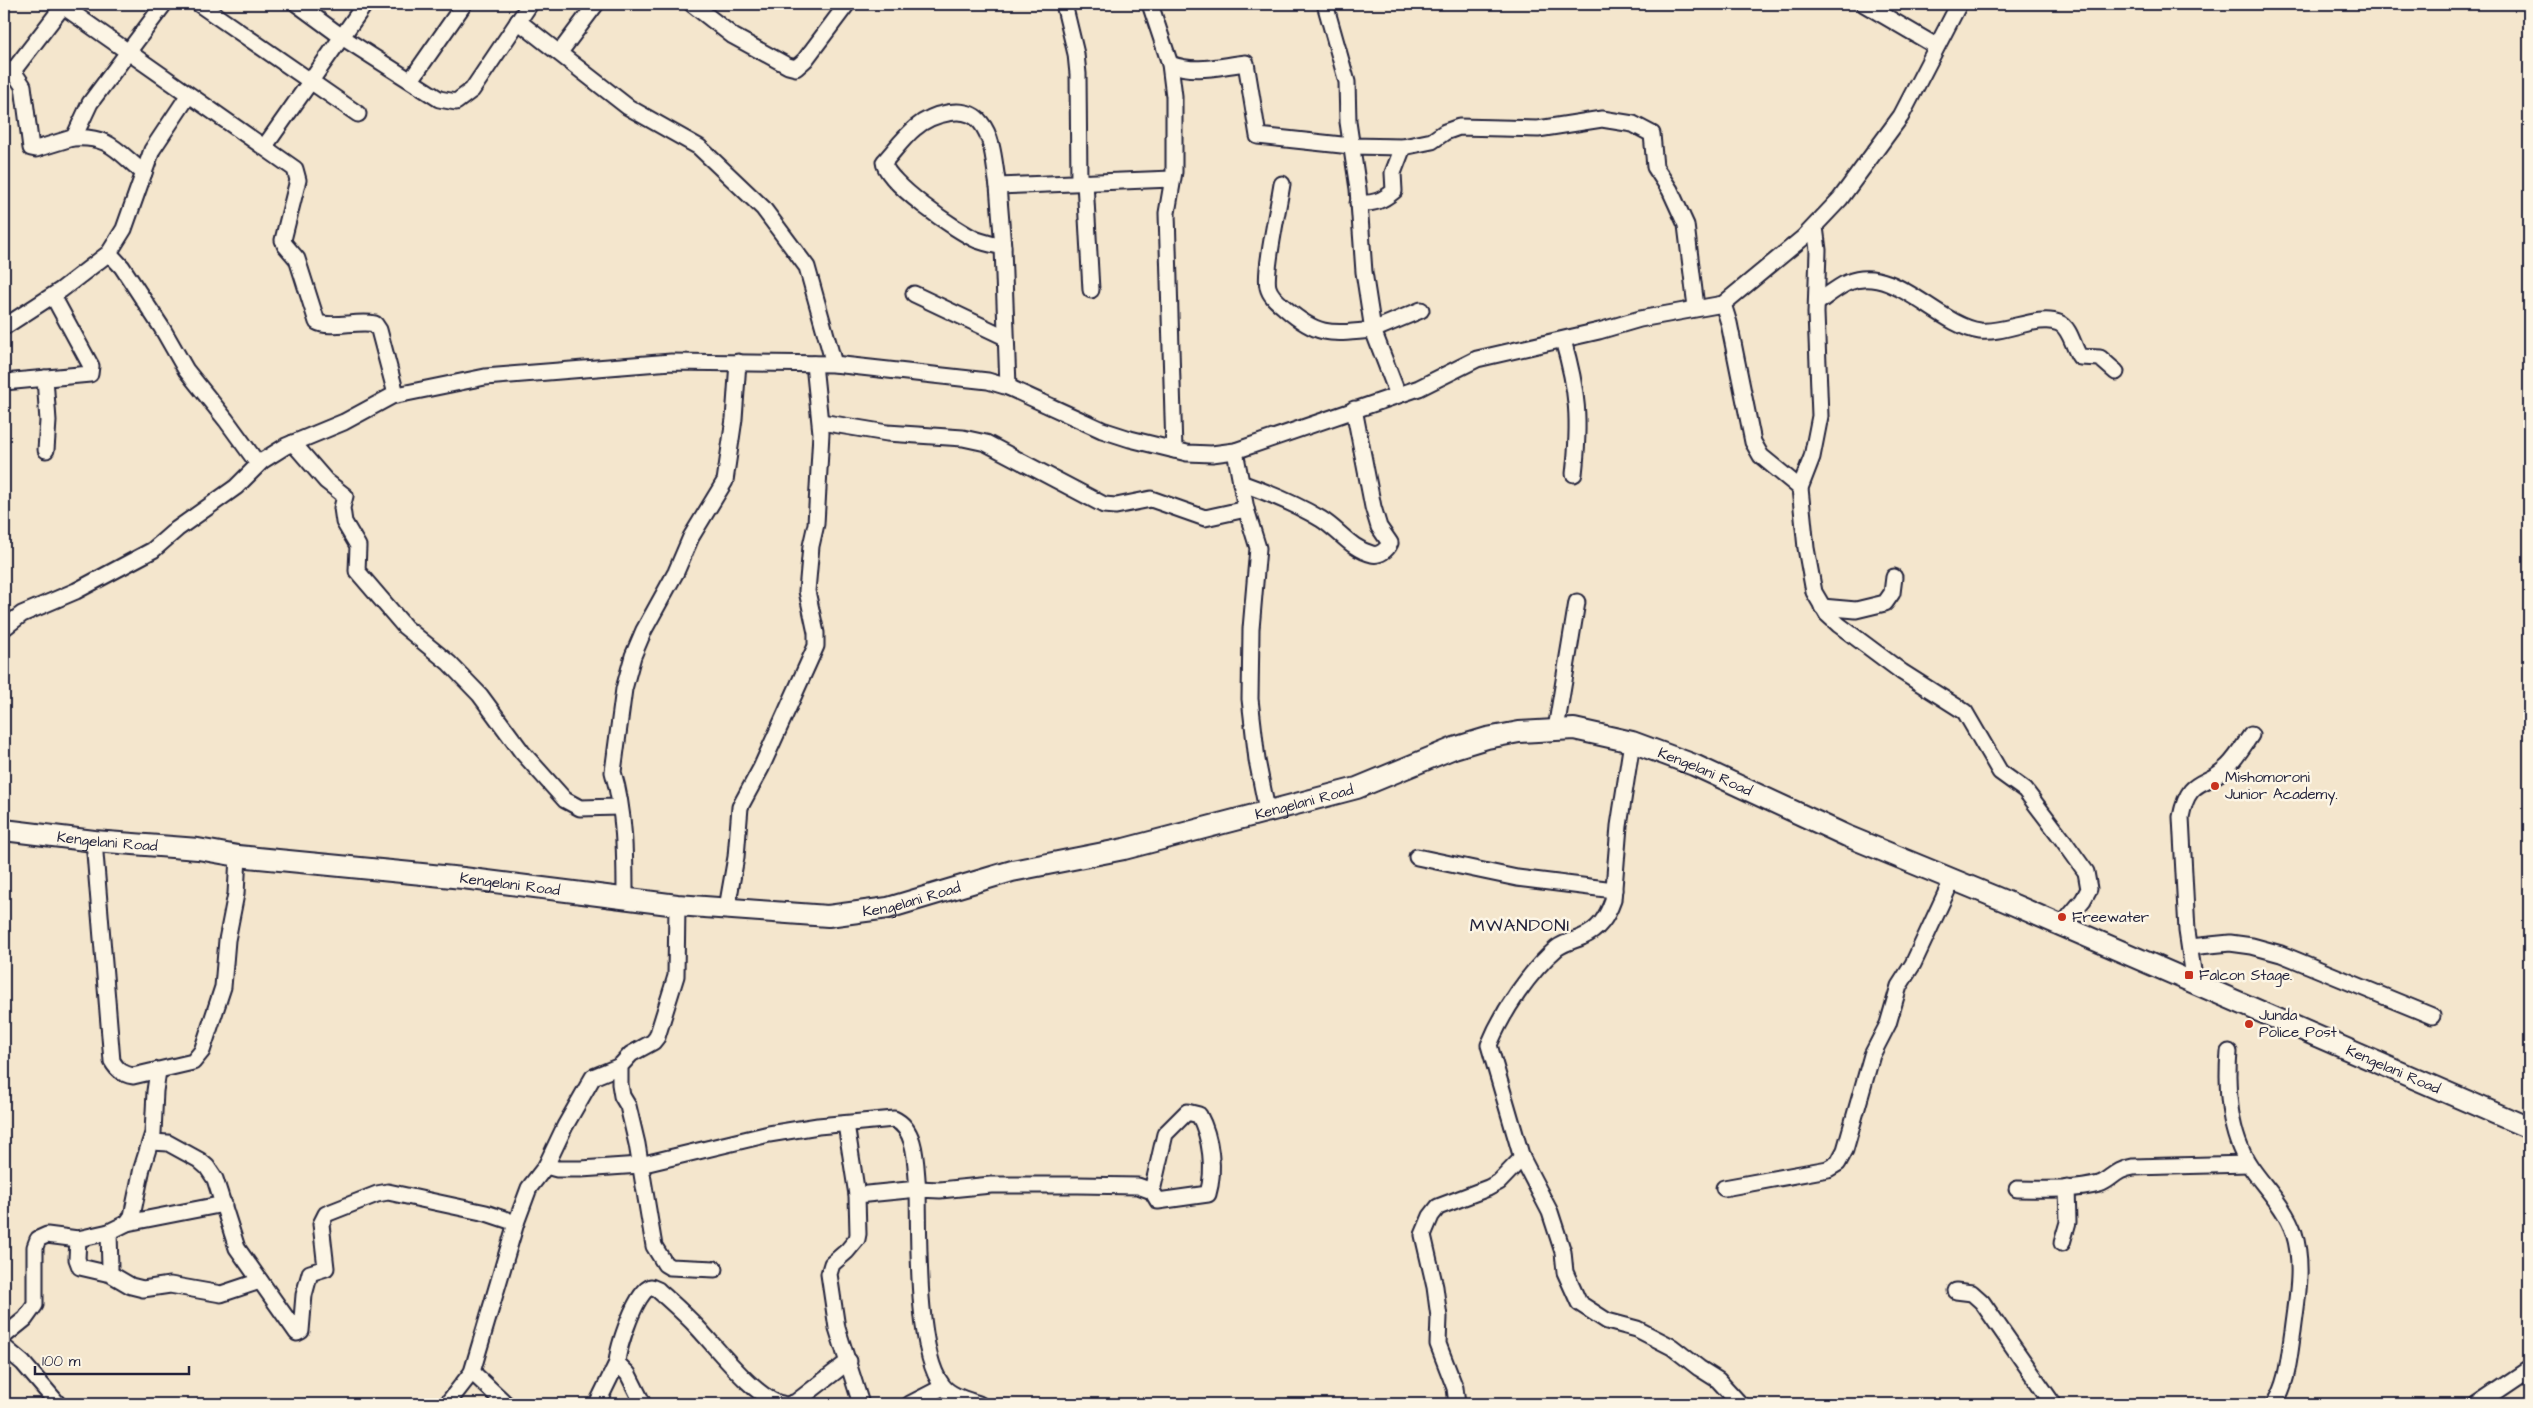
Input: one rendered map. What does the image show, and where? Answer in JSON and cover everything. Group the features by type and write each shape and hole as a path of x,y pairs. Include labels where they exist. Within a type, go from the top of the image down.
{"main road":[{"name":"Kengelani Road","path":"4,830 94,842 198,848 238,856 625,897 677,905 828,916 874,911 1012,871 1124,849 1373,783 1474,742 1519,732 1556,729 1585,731 1632,742 1694,765 1814,821 2529,1128"}],"street":[{"path":"72,138 78,131 90,103 164,4"},
{"path":"199,4 358,114"},
{"path":"298,4 342,37 439,99 456,102 464,98 472,90 530,4"},
{"path":"265,146 312,82 365,4"},
{"path":"411,80 464,4"},
{"path":"560,52 596,4"},
{"path":"692,4 733,36 792,68 800,66 847,4"},
{"path":"1064,4 1076,54 1078,74 1082,182 1090,290"},
{"path":"1150,4 1170,64 1174,96 1172,179 1167,230 1174,450"},
{"path":"1325,4 1347,82 1351,146 1364,272 1373,330 1398,395"},
{"path":"1864,4 1936,46"},
{"path":"4,628 22,614 76,591 153,550 177,529 236,487 258,464 293,443 344,422 396,394 485,378 671,362 834,364 988,381 1008,386 1102,430 1174,450 1201,454 1235,450 1354,408 1398,395 1444,377 1477,359 1563,340 1626,322 1696,307 1723,304 1815,227 1840,199 1901,116 1959,4"},
{"path":"144,173 107,142 98,138 72,138 36,149 31,148 22,86 8,75 62,5 128,50 188,96 292,165 297,174 283,240 297,259 317,322 325,325 365,321 375,324 379,330 396,394"},
{"path":"518,21 628,107 699,147 720,165 762,208 807,267 834,364"},
{"path":"1170,64 1183,69 1202,70 1246,63 1258,136 1351,146 1403,147 1426,143 1450,130 1470,127 1538,129 1588,120 1611,119 1648,131 1654,138 1655,167 1670,190 1686,226 1696,307"},
{"path":"4,327 53,296 108,253 124,229 152,150 188,96"},
{"path":"1003,247 978,240 939,218 912,196 886,170 884,162 920,124 951,113 968,113 976,118 986,132 998,186 1003,247 1008,386"},
{"path":"1358,203 1373,204 1382,201 1394,191 1393,173 1403,147"},
{"path":"998,186 1172,179"},
{"path":"1282,184 1268,275 1270,292 1297,319 1315,330 1339,333 1373,330 1421,310"},
{"path":"1815,227 1818,250 1819,423 1812,457 1800,488 1810,577 1814,592 1822,607 1839,625 1886,661 1963,710 2000,772 2025,790 2063,840 2086,872 2089,889 2083,900 2062,926"},
{"path":"108,253 122,267 162,328 186,370 236,432 258,464"},
{"path":"1817,302 1850,282 1873,280 1885,282 1904,291 1944,317 1972,329 1992,332 2042,321 2054,321 2065,326 2080,358 2100,358 2116,372"},
{"path":"914,294 1005,337"},
{"path":"4,382 88,376 91,372 82,348 53,296"},
{"path":"1723,304 1729,323 1753,442 1765,460 1800,488"},
{"path":"1563,340 1571,366 1579,424 1574,474"},
{"path":"625,897 625,856 617,785 613,772 624,689 644,630 676,572 691,537 722,489 734,419 738,362"},
{"path":"727,908 740,807 761,768 816,646 816,633 807,591 811,546 816,524 821,422 814,364"},
{"path":"45,378 48,422 46,450"},
{"path":"1241,483 1291,502 1324,521 1360,550 1374,555 1381,553 1390,543 1379,527 1373,507 1354,408"},
{"path":"821,422 887,433 963,438 986,443 1024,465 1104,505 1116,506 1151,499 1206,518 1246,508"},
{"path":"293,443 326,482 345,496 342,508 344,522 359,548 357,570 405,627 449,663 480,695 522,752 565,800 580,808 619,807"},
{"path":"1235,450 1246,508 1258,548 1251,629 1250,699 1257,760 1267,810"},
{"path":"1822,607 1856,610 1885,603 1892,593 1894,577"},
{"path":"1556,729 1577,602"},
{"path":"2195,984 2190,947 2181,817 2184,800 2190,790 2228,767 2251,735"},
{"path":"1632,742 1619,826 1613,900 1602,923 1590,933 1564,944 1553,952 1524,986 1499,1023 1489,1045 1522,1158 1550,1212 1563,1252 1565,1272 1579,1303 1607,1321 1637,1329 1672,1347 1718,1380 1740,1404"},
{"path":"94,842 112,1061 117,1069 124,1074 133,1076 193,1062 202,1051 223,987 227,940 236,894 238,856"},
{"path":"1417,857 1517,878 1614,890"},
{"path":"1724,1188 1828,1169 1838,1162 1849,1139 1872,1055 1888,1024 1899,986 1913,964 1952,880"},
{"path":"447,1404 472,1372 516,1223 529,1188 546,1166 562,1131 593,1077 620,1066 631,1054 653,1042 657,1037 676,976 677,905"},
{"path":"2190,947 2230,943 2252,946 2281,954 2432,1016"},
{"path":"2229,1052 2227,1079 2239,1146 2248,1164 2288,1219 2294,1233 2299,1260 2300,1279 2290,1353 2284,1385 2274,1404"},
{"path":"620,1066 621,1090 628,1106 654,1246 665,1264 678,1269 715,1269"},
{"path":"127,1224 132,1216 142,1168 152,1142 158,1071"},
{"path":"857,1195 918,1189 940,1190 991,1184 1138,1186 1152,1191 1160,1202 1208,1194 1211,1183 1211,1157 1199,1115 1187,1112 1166,1130 1152,1191"},
{"path":"546,1166 556,1169 581,1169 640,1165 769,1134 818,1126 894,1119 907,1126 910,1132 918,1189 923,1329 931,1361 943,1387 953,1394 979,1404"},
{"path":"846,1124 857,1195 858,1239 829,1270 837,1328 849,1361 861,1404"},
{"path":"152,1142 168,1143 199,1160 215,1179 236,1246 296,1332 300,1333 304,1295 310,1273 326,1268 321,1224 326,1214 377,1194 394,1193 486,1213 516,1223"},
{"path":"1457,1404 1455,1388 1438,1344 1439,1316 1435,1287 1423,1235 1431,1216 1438,1206 1488,1188 1499,1182 1522,1158"},
{"path":"2017,1189 2068,1188 2100,1184 2125,1168 2248,1164"},
{"path":"2062,1243 2068,1222 2068,1188"},
{"path":"4,1336 25,1319 34,1305 35,1247 38,1238 47,1235 78,1239 109,1232 127,1224 224,1204"},
{"path":"107,1272 110,1268 109,1232"},
{"path":"78,1239 77,1259 80,1266 102,1273 107,1272 127,1284 143,1289 170,1286 221,1294 260,1281"},
{"path":"655,1288 665,1264"},
{"path":"597,1404 617,1363 623,1338 643,1292 649,1288 655,1288 758,1391 773,1403 782,1404"},
{"path":"1956,1291 1972,1293 1982,1302 2053,1404"},
{"path":"4,1347 22,1363 58,1404"},
{"path":"790,1404 796,1402 849,1361"},
{"path":"617,1363 628,1374 643,1404"},
{"path":"2477,1404 2529,1369"},
{"path":"472,1372 489,1391 506,1404"},
{"path":"910,1404 943,1387"}],"place":[{"name":"Mishomoroni Junior Academy.","path":"2215,786"},
{"name":"Freewater","path":"2062,917"},
{"name":"Falcon Stage.","path":"2189,975"},
{"name":"Junda Police Post","path":"2249,1024"}],"district":[{"name":"MWANDONI","path":"1520,925"}]}
